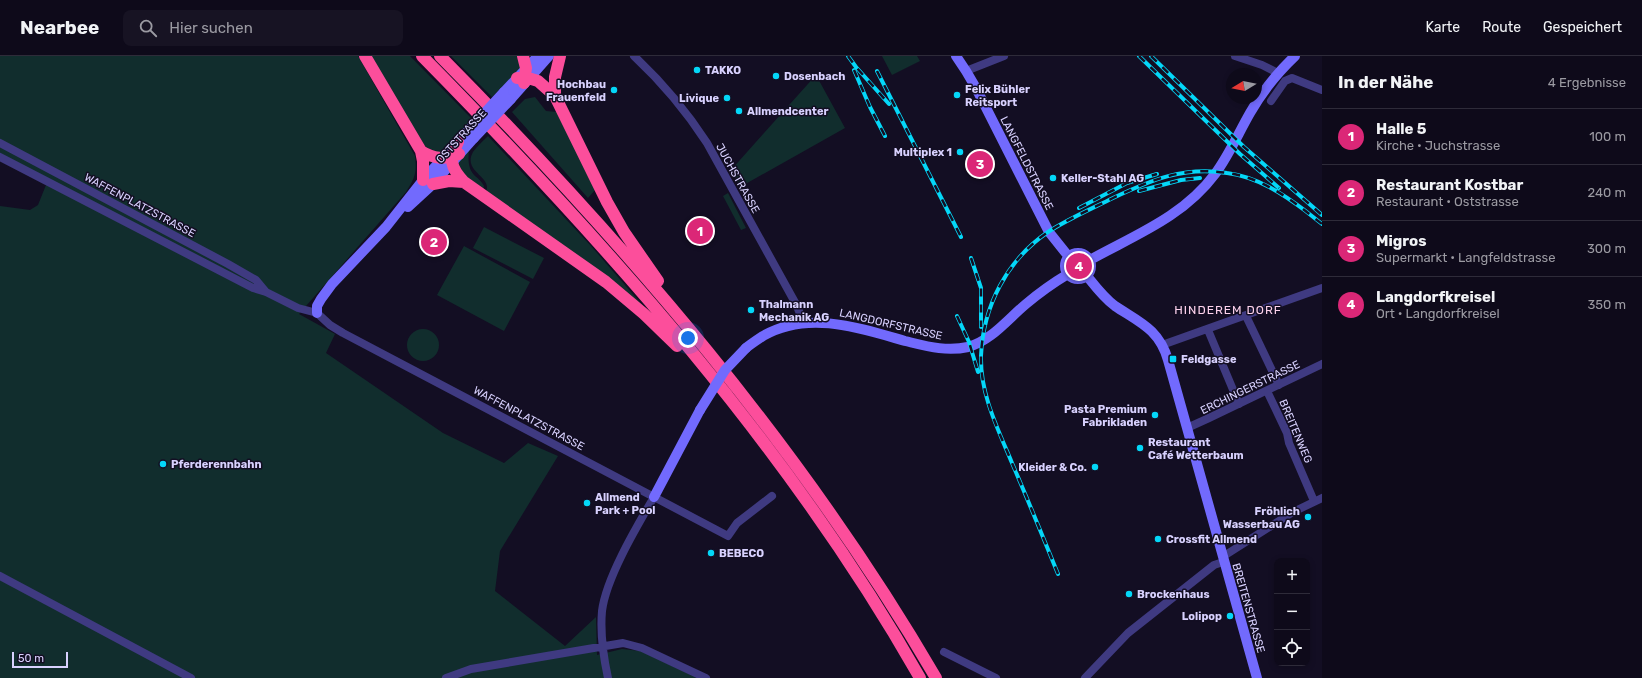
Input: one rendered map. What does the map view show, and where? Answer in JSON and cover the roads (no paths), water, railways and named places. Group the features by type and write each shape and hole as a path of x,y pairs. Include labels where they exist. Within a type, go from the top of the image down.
{"highway":[{"path":"365,56 421,151 428,182 449,180 464,182"},
{"path":"422,56 514,152 580,224 650,303 718,386 775,459 836,544 920,678"},
{"path":"440,56 573,195 698,339 748,402 825,505 880,587 936,678"},
{"path":"523,56 524,77 538,81 555,96"},
{"path":"560,56 554,77 555,96 595,179 619,222 698,339"},
{"path":"421,151 433,158 453,155 455,170 464,182 615,288 718,386"}],"street":[{"name":"OSTSTRASSE","path":"317,313 317,306 332,284 507,96 524,77 538,56"},
{"name":"OSTSTRASSE","path":"524,77 549,56"},
{"name":"JUCHSTRASSE","path":"634,56 662,83 692,119 794,302 800,314 802,324"},
{"name":"LANGFELDSTRASSE","path":"956,56 966,71 1048,232 1069,257"},
{"path":"966,71 1004,56"},
{"path":"1235,56 1262,65 1278,73"},
{"path":"1090,260 1175,213 1198,194 1220,168 1250,112 1278,73 1295,56"},
{"path":"1271,101 1285,82 1292,78 1322,90"},
{"name":"WAFFENPLATZSTRASSE","path":"0,143 228,264 256,280 266,292"},
{"name":"WAFFENPLATZSTRASSE","path":"0,157 253,288 266,292 298,308 317,313 330,325 343,333 728,536 737,523 772,496"},
{"path":"1080,253 1088,257 1090,260 1091,270 1087,276 1075,279 1068,274 1065,267 1069,257 1072,254 1080,253"},
{"name":"LANGDORFSTRASSE","path":"654,496 700,410 725,370 746,348 764,336 774,331 802,324 833,323 868,330 934,348 961,348 985,339 1040,293 1068,274"},
{"name":"BREITENSTRASSE","path":"1087,276 1107,300 1150,328 1162,345 1168,360 1222,559 1257,678"},
{"path":"1162,345 1208,330 1322,288"},
{"path":"1246,316 1280,385"},
{"path":"1208,330 1239,404"},
{"name":"ERCHINGERSTRASSE","path":"1187,428 1322,364"},
{"name":"BREITENWEG","path":"1267,391 1287,433 1289,443 1318,500"},
{"path":"608,678 602,647 601,629 603,609 609,588 626,549 654,496"},
{"path":"1085,678 1128,633 1227,554 1293,512 1318,500"},
{"path":"0,576 191,678"},
{"path":"446,678 471,669 623,643 642,648 706,678"},
{"path":"944,652 996,678"}],"railway":[{"path":"848,56 889,104"},
{"path":"1139,56 1240,154 1279,188"},
{"path":"1151,56 1244,147 1322,215"},
{"path":"854,70 870,107 885,136"},
{"path":"877,71 961,237"},
{"path":"1058,574 996,424 983,384 981,356 987,319 992,302 1009,270 1033,243 1048,232 1080,214 1154,180 1182,173 1211,171 1249,178 1270,187 1307,212"},
{"path":"1079,208 1127,183 1157,174"},
{"path":"1139,191 1181,180 1200,178"},
{"path":"1303,209 1322,224"},
{"path":"971,258 981,288 981,327"},
{"path":"957,316 969,342 978,372"}],"place":[{"name":"TAKKO","path":"697,70"},
{"name":"Dosenbach","path":"776,76"},
{"name":"Hochbau Frauenfeld","path":"614,90"},
{"name":"Felix Bühler Reitsport","path":"957,95"},
{"name":"Livique","path":"727,98"},
{"name":"Allmendcenter","path":"739,111"},
{"name":"Multiplex 1","path":"960,152"},
{"name":"Migros","path":"980,164"},
{"name":"Keller-Stahl AG","path":"1053,178"},
{"name":"Halle 5","path":"700,231"},
{"name":"Restaurant Kostbar","path":"434,242"},
{"name":"Langdorfkreisel","path":"1079,266"},
{"name":"Thalmann Mechanik AG","path":"751,310"},
{"name":"Feldgasse","path":"1173,359"},
{"name":"Pasta Premium Fabrikladen","path":"1155,415"},
{"name":"Restaurant Café Wetterbaum","path":"1140,448"},
{"name":"Pferderennbahn","path":"163,464"},
{"name":"Kleider & Co.","path":"1095,467"},
{"name":"Allmend Park + Pool","path":"587,503"},
{"name":"Fröhlich Wasserbau AG","path":"1308,517"},
{"name":"Crossfit Allmend","path":"1158,539"},
{"name":"BEBECO","path":"711,553"},
{"name":"Brockenhaus","path":"1129,594"},
{"name":"Lolipop","path":"1230,616"}],"district":[{"name":"HINDEREM DORF","path":"1228,310"}]}
